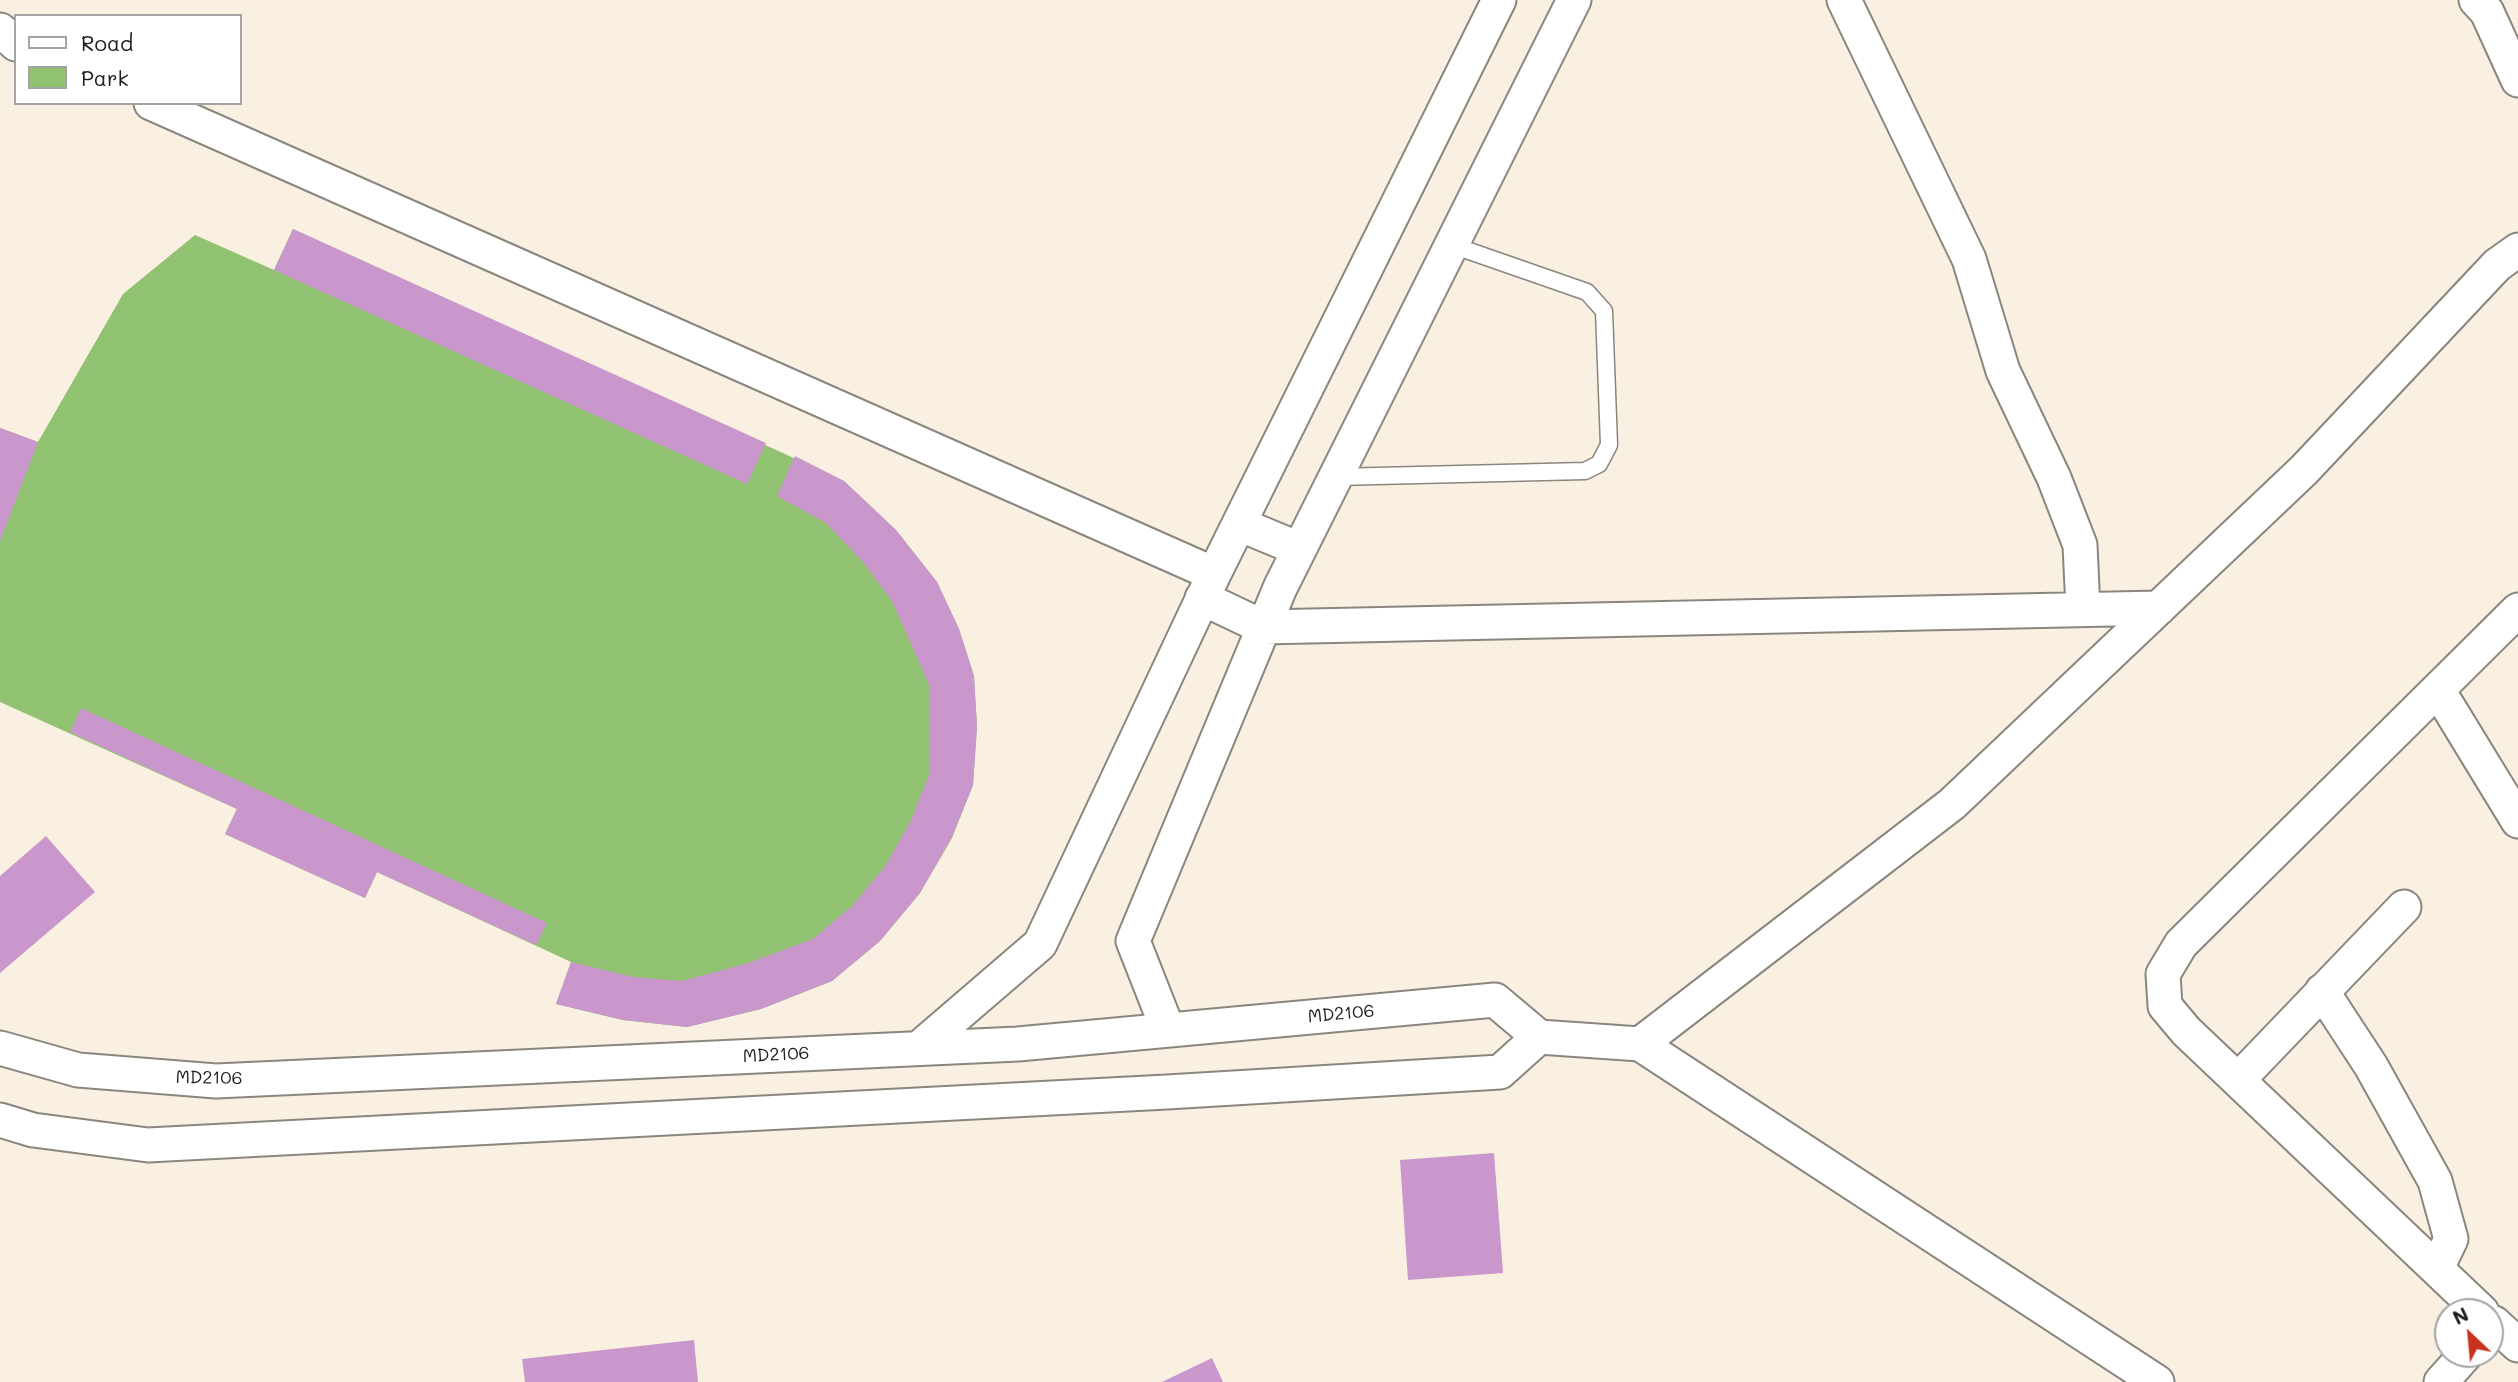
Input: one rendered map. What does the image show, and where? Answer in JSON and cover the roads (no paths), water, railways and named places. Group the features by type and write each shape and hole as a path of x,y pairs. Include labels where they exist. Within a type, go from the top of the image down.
{"street":[{"path":"919,1048 1040,944 1208,586 1499,0"},
{"path":"1168,1030 1133,941 1263,627 1299,549 1574,0"},
{"path":"1844,0 1969,259 2003,371 2053,478 2080,545 2083,609"},
{"path":"2476,0 2487,12 2518,80"},
{"path":"0,30 14,42"},
{"path":"0,57 14,44"},
{"path":"155,105 1208,586 1263,627 2159,608"},
{"path":"1640,1044 1952,804 2304,470 2497,265 2518,250"},
{"path":"1239,524 1299,549"},
{"path":"2467,1298 2238,1080 2165,1006 2163,974 2181,944 2518,610"},
{"path":"2438,690 2518,821"},
{"path":"2238,1080 2403,907"},
{"path":"2322,991 2371,1066 2435,1181 2451,1239 2437,1268"},
{"name":"MD2106","path":"0,1048 78,1070 216,1081 1018,1044 1495,1000 1539,1037"},
{"path":"0,1120 33,1130 148,1144 1167,1092 1500,1072 1539,1037 1640,1044 2157,1382"},
{"path":"2441,1382 2454,1368"}],"lane":[{"path":"1335,477 1585,471 1599,464 1609,445 1604,312 1587,292 1452,245"}]}
